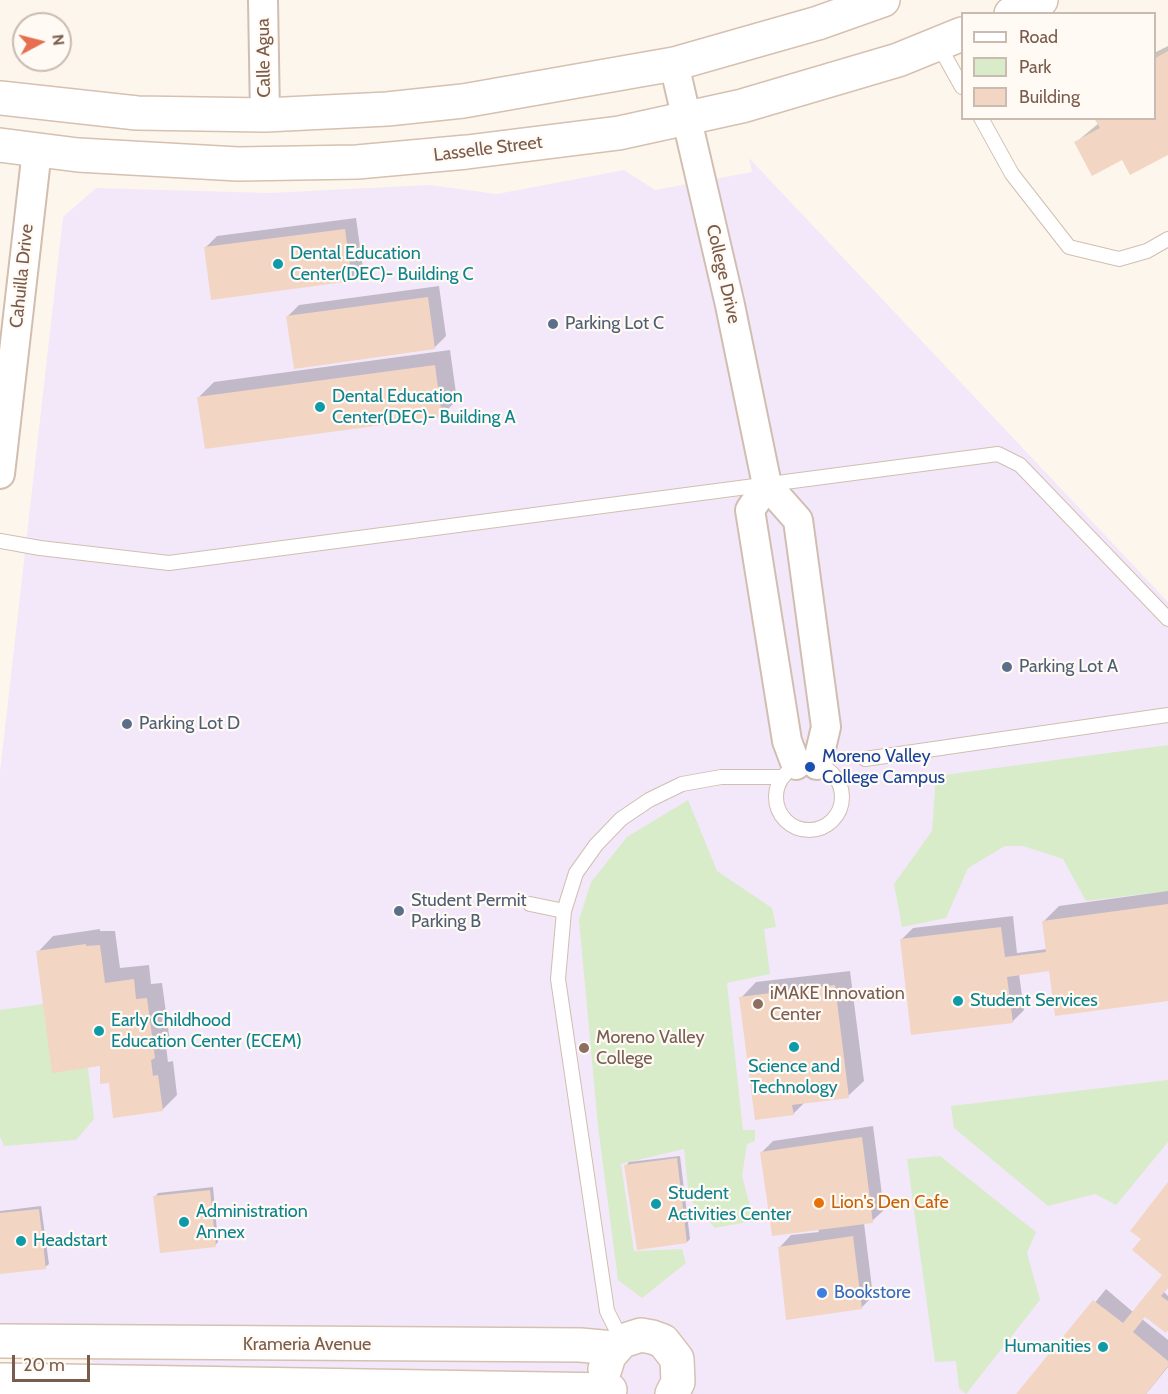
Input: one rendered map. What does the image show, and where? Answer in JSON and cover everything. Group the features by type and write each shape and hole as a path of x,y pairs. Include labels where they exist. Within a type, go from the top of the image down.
{"main road":[{"path":"0,98 137,112 265,115 387,109 463,101 674,64 818,23 883,0"},
{"path":"1015,12 1041,0"},
{"name":"Lasselle Street","path":"0,145 78,155 238,164 357,162 467,152 619,133 742,106 898,60 950,39"},
{"path":"37,150 45,137 58,132 225,141 251,130 265,115"},
{"name":"Krameria Avenue","path":"0,1380 86,1366 618,1345 641,1335 652,1337 671,1349 679,1370 678,1382 672,1394"},
{"name":"Krameria Avenue","path":"0,1341 86,1366 310,1390 611,1392"},
{"path":"611,1392 606,1364 618,1345"}],"street":[{"name":"Calle Agua","path":"263,0 265,115"},
{"name":"College Drive","path":"674,64 767,485 798,520 826,727 799,769"},
{"name":"Cahuilla Drive","path":"0,474 8,339 37,150"},
{"path":"767,485 750,510 787,741 799,769"}],"lane":[{"path":"950,39 961,80"},
{"path":"982,120 1012,174 1069,247 1119,259 1147,251 1168,239"},
{"path":"0,541 169,563 998,454 1011,458 1168,619"},
{"path":"865,759 1168,715"},
{"path":"618,1345 606,1311 558,979 564,911 576,873 596,845 621,819 649,800 682,784 721,777 799,769"},
{"path":"530,904 564,911"}],"shaded area":[{"name":"Moreno Valley College","path":"749,158 1168,602 1168,1394 91,1394 92,1324 0,1324 0,772 63,217 96,188 269,193 429,185 497,194 624,170 655,190 752,172"}],"green space":[{"path":"1168,745 1168,891 1086,901 1063,859 1023,846 1005,846 968,868 946,918 902,927 894,884 932,831 936,776"},
{"path":"688,800 717,871 772,908 776,927 764,929 770,974 727,983 743,1130 755,1130 755,1141 747,1144 742,1176 754,1221 715,1228 689,1198 684,1149 621,1164 634,1251 682,1249 686,1263 642,1298 618,1280 598,1126 579,920 591,882 627,837"},
{"path":"43,1004 88,1068 94,1119 76,1140 4,1146 0,1136 0,1010"},
{"path":"1168,1080 1168,1142 1116,1205 1095,1194 1048,1206 954,1128 951,1106"},
{"path":"940,1156 1036,1232 1027,1253 1040,1300 966,1394 959,1388 956,1361 935,1362 907,1159"}],"building":[{"path":"1168,51 1168,155 1130,175 1122,160 1092,176 1074,142 1100,128 1095,120 1156,120 1156,58"},
{"name":"Dental Education Center(DEC)- Building C","path":"345,229 352,281 211,300 204,247"},
{"path":"428,297 435,349 294,369 286,316"},
{"name":"Dental Education Center(DEC)- Building A","path":"435,365 442,417 205,449 197,397"},
{"path":"1168,904 1168,1001 1055,1016 1049,971 1007,977 1013,1023 911,1035 900,939 1001,927 1005,957 1046,952 1042,921"},
{"name":"Early Childhood Education Center (ECEM)","path":"86,944 86,946 100,945 105,983 134,979 136,999 147,998 155,1058 151,1060 153,1076 158,1075 163,1111 113,1118 109,1083 100,1084 100,1066 52,1073 36,951"},
{"name":"Science and Technology","path":"835,985 849,1098 792,1105 794,1115 755,1120 739,997"},
{"name":"Lion's Den Cafe","path":"862,1137 873,1223 772,1236 760,1152"},
{"name":"Student Activities Center","path":"677,1158 687,1243 637,1250 624,1165"},
{"name":"Humanities","path":"1168,1182 1168,1288 1161,1296 1168,1301 1168,1330 1166,1333 1145,1317 1133,1332 1168,1361 1168,1366 1146,1394 1016,1394 1093,1300 1123,1323 1162,1275 1132,1250 1141,1239 1130,1231"},
{"name":"Administration Annex","path":"210,1190 216,1247 160,1253 153,1196"},
{"name":"Headstart","path":"39,1209 46,1269 0,1274 0,1213"},
{"name":"Bookstore","path":"853,1236 862,1309 786,1320 778,1247"}],"place":[{"name":"Dental Education Center(DEC)- Building C","path":"278,264"},
{"name":"Parking Lot C","path":"553,324"},
{"name":"Dental Education Center(DEC)- Building A","path":"320,407"},
{"name":"Parking Lot A","path":"1007,667"},
{"name":"Parking Lot D","path":"127,724"},
{"name":"Moreno Valley College Campus","path":"810,767"},
{"name":"Student Permit Parking B","path":"399,911"},
{"name":"Student Services","path":"958,1001"},
{"name":"iMAKE Innovation Center","path":"758,1004"},
{"name":"Early Childhood Education Center (ECEM)","path":"99,1031"},
{"name":"Science and Technology","path":"794,1047"},
{"name":"Moreno Valley College","path":"584,1048"},
{"name":"Lion's Den Cafe","path":"819,1203"},
{"name":"Student Activities Center","path":"656,1204"},
{"name":"Administration Annex","path":"184,1222"},
{"name":"Headstart","path":"21,1241"},
{"name":"Bookstore","path":"822,1293"},
{"name":"Humanities","path":"1103,1347"}]}
